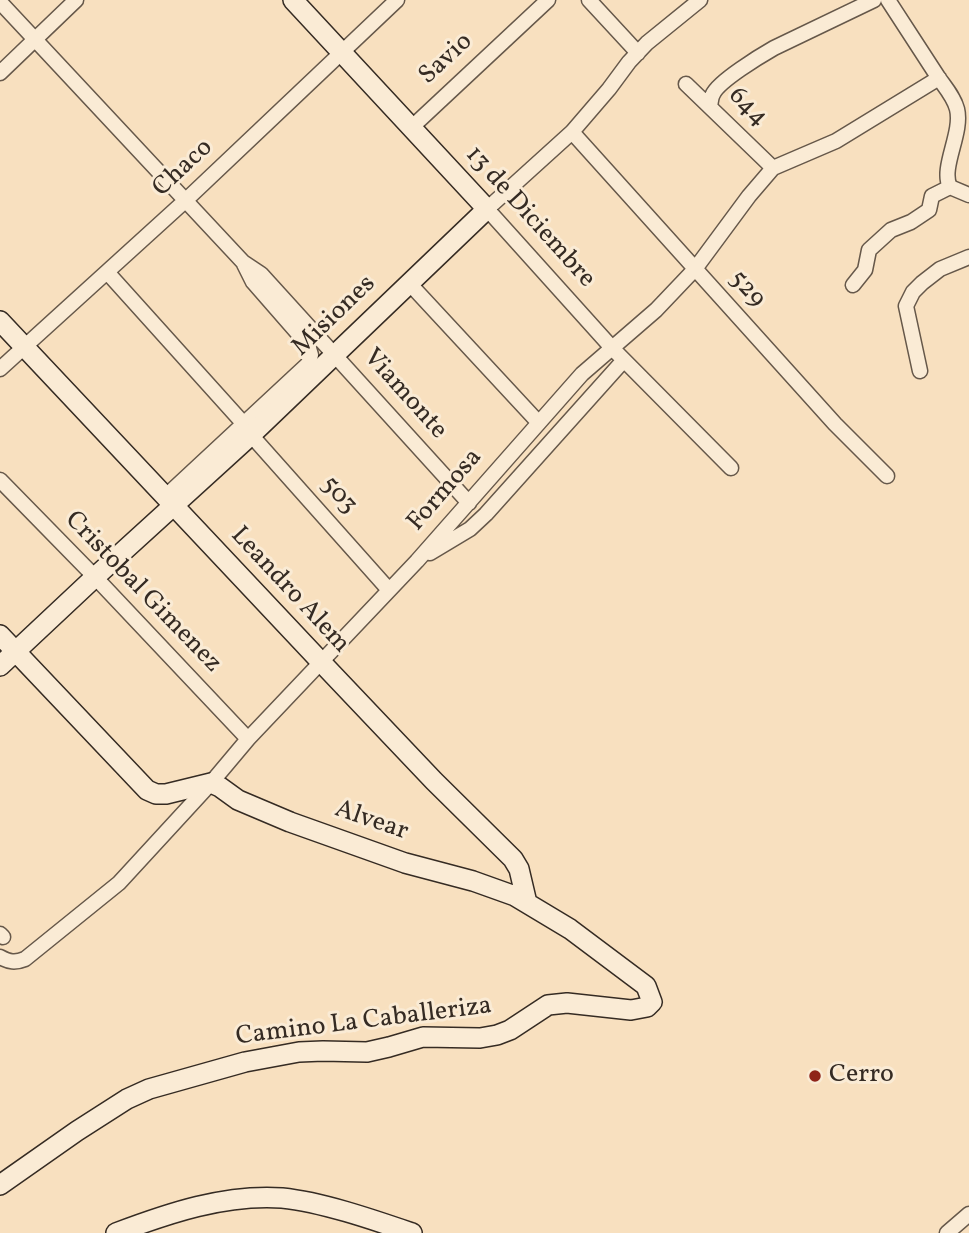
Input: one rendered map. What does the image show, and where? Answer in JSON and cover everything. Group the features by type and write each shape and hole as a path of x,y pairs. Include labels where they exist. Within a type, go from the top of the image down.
{"street":[{"path":"0,73 76,0"},
{"name":"13 de Diciembre","path":"293,0 613,349 731,468"},
{"name":"Chaco","path":"0,369 186,200 397,0"},
{"name":"Savio","path":"411,128 548,0"},
{"path":"589,0 638,53"},
{"name":"Misiones","path":"0,666 169,501 247,429 334,355 572,132 647,43 700,0"},
{"path":"710,106 712,95 718,87 758,57 874,0"},
{"path":"888,0 957,107 958,117 946,180 950,187 969,195"},
{"path":"0,2 35,40"},
{"name":"Viamonte","path":"35,40 243,262 261,274 469,503"},
{"name":"Formosa","path":"3,959 16,962 24,959 120,883 248,739 417,561 582,374 656,310 695,269 773,168 836,141 939,78"},
{"name":"644","path":"686,84 773,168"},
{"name":"529","path":"572,132 835,424 887,476"},
{"path":"853,285 865,270 869,250 891,229 911,222 929,210 932,196 950,187"},
{"path":"920,371 906,306 913,292 940,269 969,257"},
{"name":"Viamonte","path":"243,262 253,282 308,345 311,355"},
{"name":"503","path":"107,272 389,590"},
{"path":"409,283 538,422"},
{"name":"Leandro Alem","path":"0,321 321,662 513,859 519,869 527,902"},
{"name":"Misiones","path":"247,429 307,364 311,355"},
{"path":"417,561 470,528 486,514 624,360"},
{"name":"Cristobal Gimenez","path":"0,480 248,739"},
{"path":"0,635 147,790 166,794 211,783"},
{"name":"Alvear","path":"211,783 238,800 290,822 405,863 515,896 570,929 646,986 652,1002 647,1007 631,1010 566,1003 548,1005"},
{"name":"Camino La Caballeriza","path":"0,1185 107,1110 149,1089 274,1056 323,1051 366,1052 423,1037 480,1038 498,1035 548,1005"},
{"path":"116,1233 163,1215 202,1205 260,1197 285,1198 322,1205 412,1233"},
{"path":"947,1233 969,1217"},
{"path":"963,1233 969,1217"}],"place":[{"name":"Cerro","path":"815,1076"}]}
